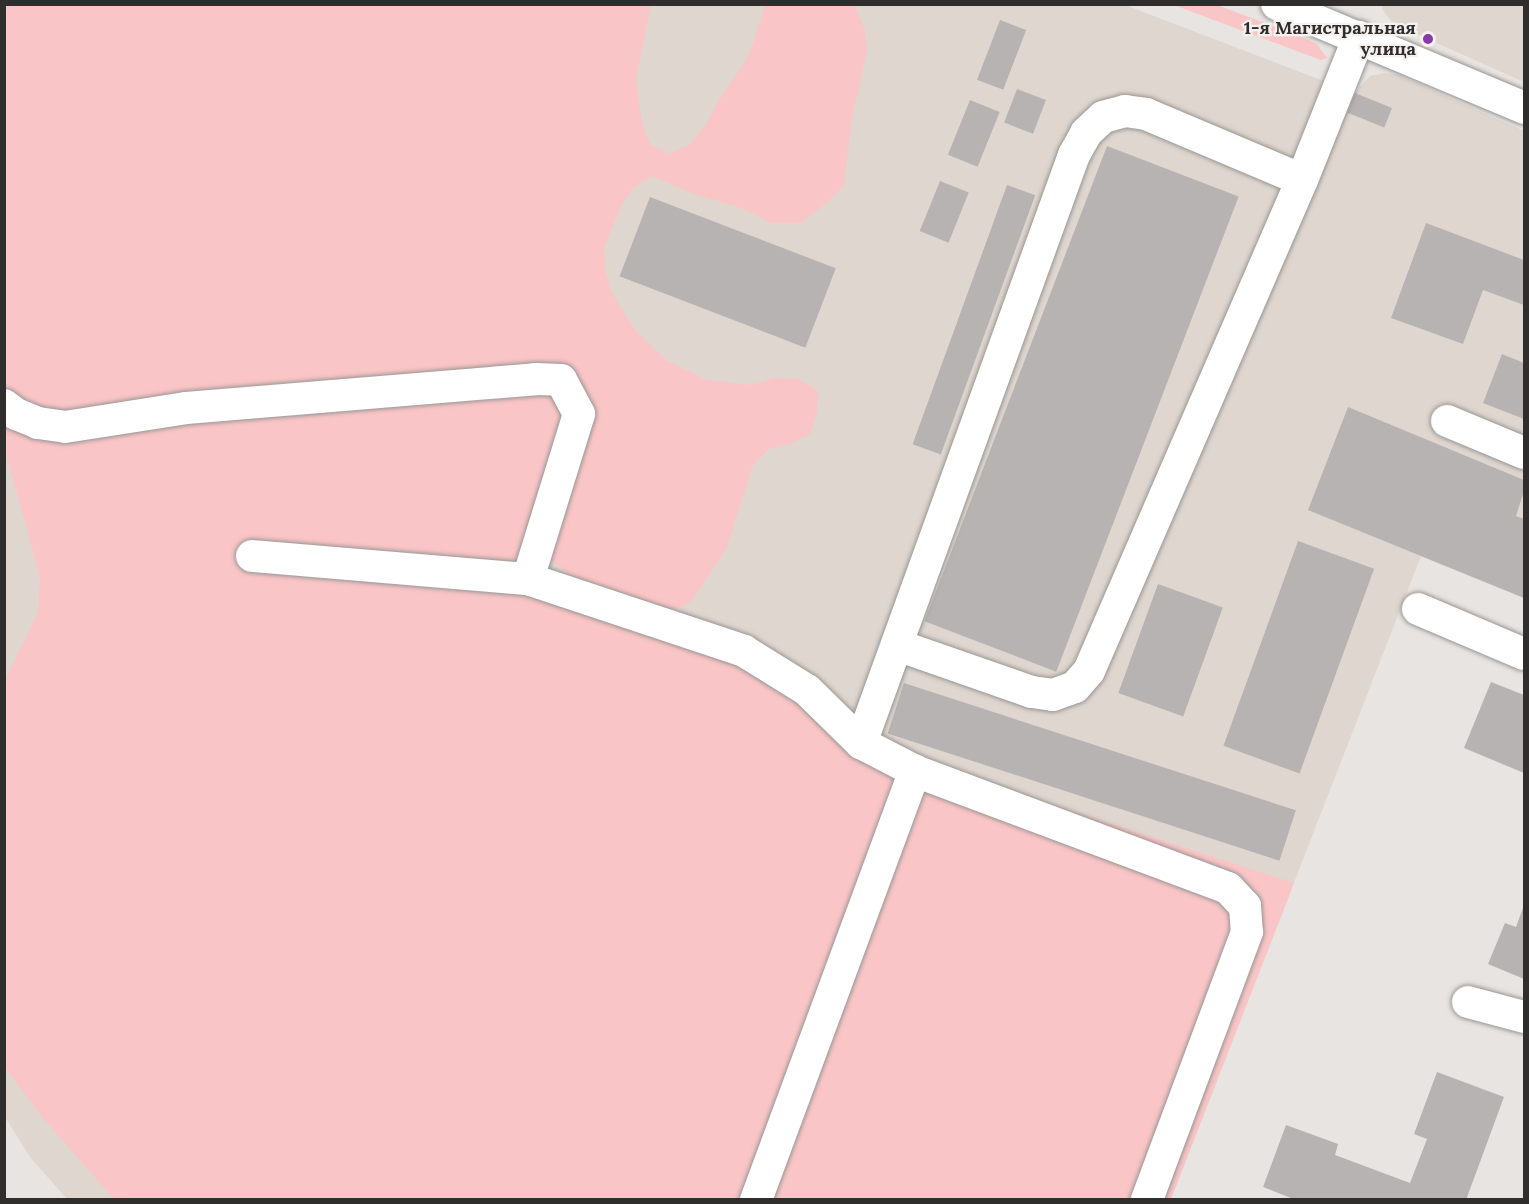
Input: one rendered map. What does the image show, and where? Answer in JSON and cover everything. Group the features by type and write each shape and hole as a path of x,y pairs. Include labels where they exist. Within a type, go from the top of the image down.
{"street":[{"path":"1277,4 1524,108"},
{"path":"897,645 1032,692 1053,695 1075,687 1089,671 1302,180 1359,37"},
{"path":"861,743 1074,155 1086,133 1103,117 1125,111 1146,114 1302,180"},
{"path":"4,405 16,414 38,423 65,427 186,408 536,379 561,380 579,414 528,579"},
{"path":"1447,421 1524,453"},
{"path":"252,556 528,579 744,651 807,690 861,743 915,771 1228,888 1245,906 1247,932 1147,1200"},
{"path":"1418,609 1524,654"},
{"path":"756,1200 915,771"},
{"path":"1468,1002 1524,1017"}],"shaded area":[{"path":"5,5 1125,5 1355,93 1370,76 1385,73 1399,75 1524,131 1524,598 1421,556 1171,1199 67,1199 30,1157 5,1117"},
{"path":"5,5 651,5 636,79 642,122 650,144 669,154 690,144 706,125 717,103 743,65 753,44 765,5 854,5 865,30 867,52 852,118 844,185 826,204 800,223 771,223 739,207 694,194 652,176 633,188 621,206 604,248 605,270 612,293 634,329 666,360 707,380 751,385 775,378 799,379 818,391 817,414 810,434 790,444 768,449 753,465 727,547 691,602 671,612 586,584 567,573 549,558 526,591 744,661 838,735 1294,883 1171,1199 116,1199 108,1192 42,1117 5,1067 4,682 38,613 40,577 5,450"},
{"path":"1174,5 1217,5 1317,44 1327,58 1321,60"},
{"path":"1382,5 1524,5 1524,82 1403,28 1391,21"}],"building":[{"path":"1000,20 1026,30 1003,90 977,80"},
{"path":"1017,89 1046,100 1033,134 1004,123"},
{"path":"1355,93 1392,108 1384,127 1347,112"},
{"path":"970,100 1000,112 978,167 948,155"},
{"path":"1107,146 1239,197 1056,672 925,621"},
{"path":"940,181 969,193 949,243 920,231"},
{"path":"1007,185 1035,195 941,455 913,444"},
{"path":"650,197 836,268 805,348 620,276"},
{"path":"1426,223 1524,260 1524,305 1483,290 1463,344 1391,318"},
{"path":"1502,354 1524,363 1524,419 1483,403"},
{"path":"1348,407 1524,480 1524,491 1516,516 1524,519 1524,598 1308,510"},
{"path":"1298,541 1374,569 1300,774 1223,746"},
{"path":"1158,584 1223,608 1183,717 1118,693"},
{"path":"1491,682 1524,695 1524,773 1464,748"},
{"path":"904,683 1296,810 1279,861 888,733"},
{"path":"1524,905 1524,979 1488,964 1505,923 1516,927"},
{"path":"1437,1072 1504,1097 1466,1200 1296,1200 1263,1187 1286,1125 1338,1144 1335,1155 1410,1183 1427,1139 1414,1134"}],"place":[{"name":"1-я Магистральная улица","path":"1428,39"}]}
